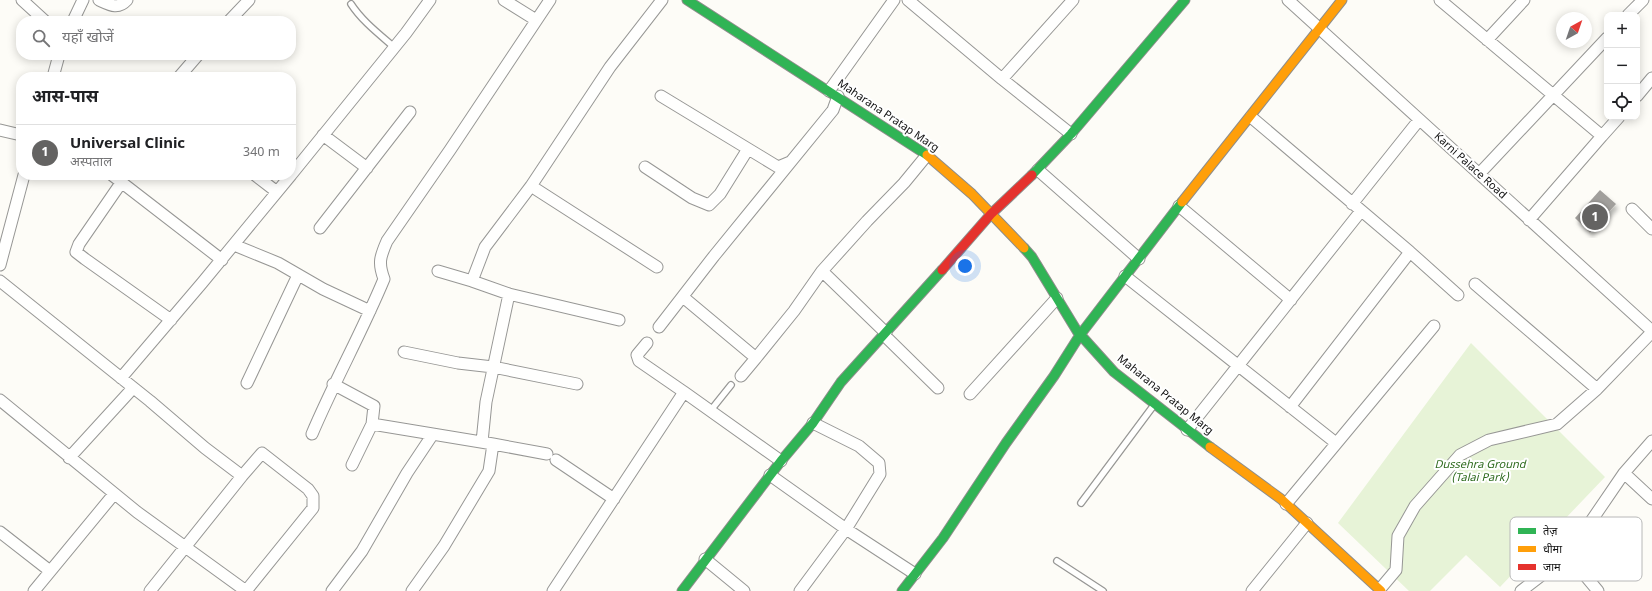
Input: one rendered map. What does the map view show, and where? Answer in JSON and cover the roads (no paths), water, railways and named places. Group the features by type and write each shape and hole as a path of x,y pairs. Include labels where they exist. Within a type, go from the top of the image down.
{"street":[{"path":"22,0 40,16"},
{"path":"75,16 83,0"},
{"path":"100,0 114,6 123,5 127,0"},
{"path":"234,16 249,0"},
{"path":"296,169 430,0"},
{"path":"504,0 536,20"},
{"path":"312,434 333,384 370,311 384,279 379,265 381,253 387,241 450,150 550,0"},
{"path":"472,281 485,247 531,186 610,67 662,0"},
{"name":"Maharana Pratap Marg","path":"688,0 927,155 972,194 1032,257 1080,335 1114,372 1187,430 1286,504 1381,590"},
{"path":"659,327 714,256 833,110 833,94 894,0"},
{"path":"908,0 1002,79 1071,134"},
{"path":"1002,79 1073,0"},
{"path":"682,591 781,461 813,423 841,382 991,214 1038,170 1071,134 1185,0"},
{"name":"Karni Palace Road","path":"1288,0 1652,332"},
{"path":"902,591 943,538 1054,376 1080,335 1179,206 1251,118 1342,0"},
{"path":"1440,0 1602,136"},
{"path":"1487,40 1524,0"},
{"path":"1631,12 1642,0"},
{"path":"1479,174 1604,41"},
{"path":"54,72 58,60"},
{"path":"183,72 194,60"},
{"path":"1640,92 1652,78"},
{"path":"661,96 778,167 791,162"},
{"path":"320,228 410,112"},
{"path":"1251,118 1410,252 1458,295"},
{"path":"1352,204 1419,120"},
{"path":"1530,220 1616,120"},
{"path":"0,130 16,133"},
{"path":"323,135 367,168"},
{"path":"645,167 692,198 710,205 720,194 748,149"},
{"path":"741,376 794,310 822,271 904,183 927,155"},
{"path":"1038,170 1139,259"},
{"path":"0,265 23,180"},
{"path":"118,180 222,260"},
{"path":"261,180 277,192"},
{"path":"122,378 222,260 287,180"},
{"path":"121,183 79,244 76,252 171,320"},
{"path":"531,186 657,267"},
{"path":"1179,206 1291,300"},
{"path":"1632,209 1652,229"},
{"path":"1187,430 1361,211"},
{"path":"234,244 278,263 323,289 370,311"},
{"path":"1290,407 1410,252"},
{"path":"438,271 509,294 619,320"},
{"path":"822,271 938,388"},
{"path":"247,383 298,275"},
{"path":"1125,276 1336,443"},
{"path":"0,281 122,378 205,448 242,476"},
{"path":"1475,284 1597,389"},
{"path":"412,591 444,546 489,471 486,402 509,294"},
{"path":"683,297 756,358"},
{"path":"970,394 1057,298"},
{"path":"1286,504 1434,326"},
{"path":"1381,590 1396,570 1398,536 1415,506 1460,455 1488,440 1557,424 1597,389 1652,332"},
{"path":"647,343 637,355 639,361 712,410 781,461"},
{"path":"404,352 458,363 493,367 578,384"},
{"path":"333,384 374,406 372,424 352,465"},
{"path":"69,458 133,388"},
{"path":"552,591 684,392"},
{"path":"0,400 114,494 185,547 246,591 313,508 313,496 308,489 262,454 242,476 185,547 150,591"},
{"path":"800,591 846,529 880,474 879,463 859,446 813,423"},
{"path":"372,424 487,443 551,457 614,499"},
{"path":"332,591 362,551 407,473 433,434"},
{"path":"1594,517 1624,473 1652,441"},
{"path":"1624,473 1652,499"},
{"path":"770,476 846,529 915,574"},
{"path":"34,591 114,494"},
{"path":"1252,591 1307,524"},
{"path":"0,532 50,571"},
{"path":"705,559 744,591"},
{"path":"1521,591 1534,581"},
{"path":"1590,581 1598,591"}],"lane":[{"path":"351,4 356,12 373,30 394,47"},
{"path":"712,410 731,385"},
{"path":"1081,503 1154,404"},
{"path":"1057,561 1103,591"}],"place":[{"name":"Universal Clinic","path":"1595,217"}],"park label":[{"name":"Dussehra Ground (Talai Park)","path":"1480,471"}]}
